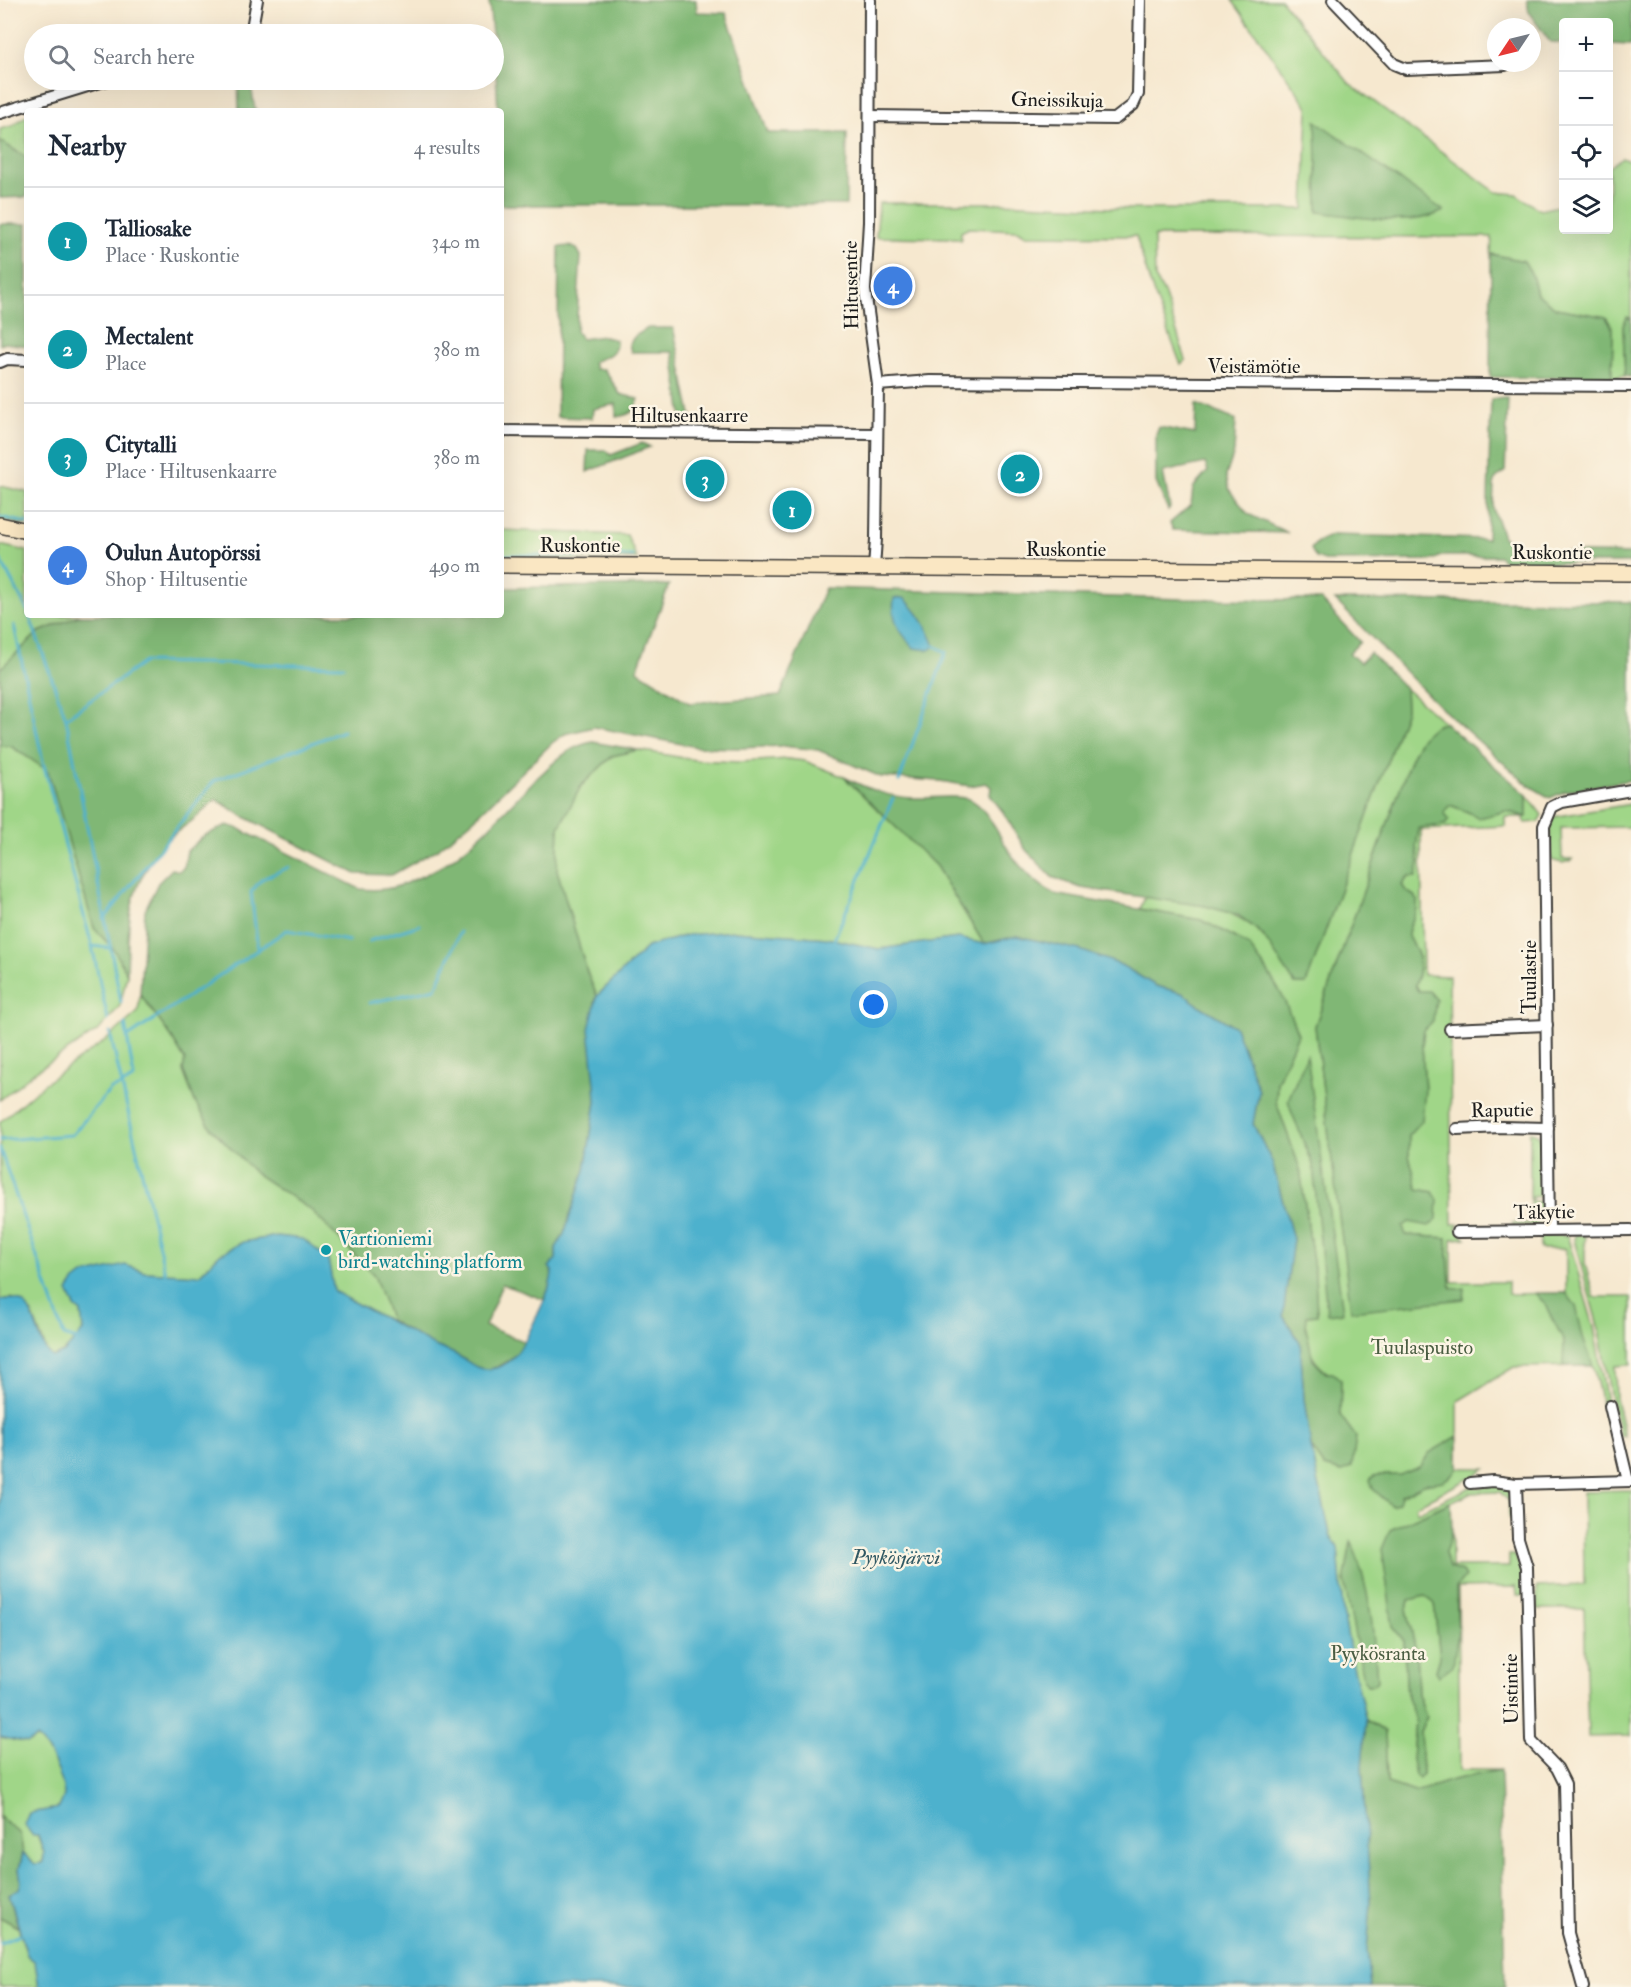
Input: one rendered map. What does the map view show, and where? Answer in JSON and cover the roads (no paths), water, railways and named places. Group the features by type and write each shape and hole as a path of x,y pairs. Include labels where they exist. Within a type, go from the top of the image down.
{"main road":[{"path":"0,525 24,530"},
{"name":"Ruskontie","path":"504,565 1631,573"}],"street":[{"path":"253,24 257,0"},
{"name":"Hiltusentie","path":"870,0 870,116 865,290 878,385 874,568"},
{"name":"Gneissikuja","path":"870,116 1115,119 1133,105 1138,94 1140,0"},
{"path":"1333,0 1394,64 1406,69 1487,66"},
{"path":"0,114 76,90"},
{"path":"0,362 7,359 24,360"},
{"name":"Veistämötie","path":"878,385 930,381 1631,386"},
{"name":"Hiltusenkaarre","path":"504,431 877,434"},
{"name":"Tuulastie","path":"1549,1230 1544,831 1552,807 1562,802 1631,790"},
{"path":"1450,1029 1547,1025"},
{"name":"Raputie","path":"1457,1129 1548,1128"},
{"name":"Täkytie","path":"1456,1232 1631,1230"},
{"path":"1470,1483 1629,1481 1610,1407"},
{"name":"Uistintie","path":"1516,1484 1518,1538 1527,1566 1530,1741 1557,1768 1565,1784 1568,1933 1583,1987"}],"water":[{"path":"894,598 904,598 914,608 935,646 929,650 914,648 900,631 895,619"},
{"name":"Pyykösjärvi","path":"735,931 827,938 879,949 958,938 984,944 1017,936 1080,950 1121,965 1156,986 1182,993 1235,1027 1259,1091 1253,1124 1272,1162 1293,1239 1283,1316 1300,1342 1304,1399 1311,1447 1330,1534 1338,1548 1343,1612 1366,1720 1362,1767 1371,1904 1367,1949 1371,1987 39,1987 35,1962 27,1955 9,1894 19,1889 21,1882 19,1869 23,1853 35,1864 43,1863 44,1853 38,1835 32,1835 24,1824 29,1813 59,1808 64,1794 54,1763 41,1742 36,1738 28,1743 0,1737 0,1300 13,1299 29,1309 45,1349 52,1357 64,1352 83,1331 81,1312 75,1307 68,1291 83,1275 125,1265 145,1272 199,1275 220,1254 243,1242 277,1236 303,1239 328,1259 334,1291 477,1367 497,1368 511,1360 521,1347 545,1299 552,1271 549,1267 556,1259 556,1248 564,1234 585,1170 596,1102 589,1029 597,996 647,947 687,935"}],"waterway":[{"path":"0,517 24,522"},
{"path":"504,555 633,556"},
{"path":"0,559 24,604"},
{"path":"30,618 66,718 121,1002"},
{"path":"14,625 43,762 92,946 108,1020"},
{"path":"899,781 946,652 935,646"},
{"path":"66,718 144,662 344,666"},
{"path":"104,919 214,781 343,731"},
{"path":"834,940 893,798"},
{"path":"258,950 251,892 262,879 289,867"},
{"path":"369,941 420,925"},
{"path":"128,1037 287,930 349,941"},
{"path":"369,1003 436,988 460,932"},
{"path":"92,946 110,948"},
{"path":"0,1140 72,1135 111,1089 134,1078 125,1024"},
{"path":"110,1033 165,1273"},
{"path":"0,1149 64,1336 77,1340"},
{"path":"0,1943 20,1935"}],"place":[{"name":"Oulun Autopörssi","path":"893,286"},
{"name":"Mectalent","path":"1020,474"},
{"name":"Citytalli","path":"705,479"},
{"name":"Talliosake","path":"792,510"},
{"name":"Vartioniemi bird-watching platform","path":"326,1250"}],"park label":[{"name":"Tuulaspuisto","path":"1422,1347"},
{"name":"Pyykösranta","path":"1378,1653"}]}
